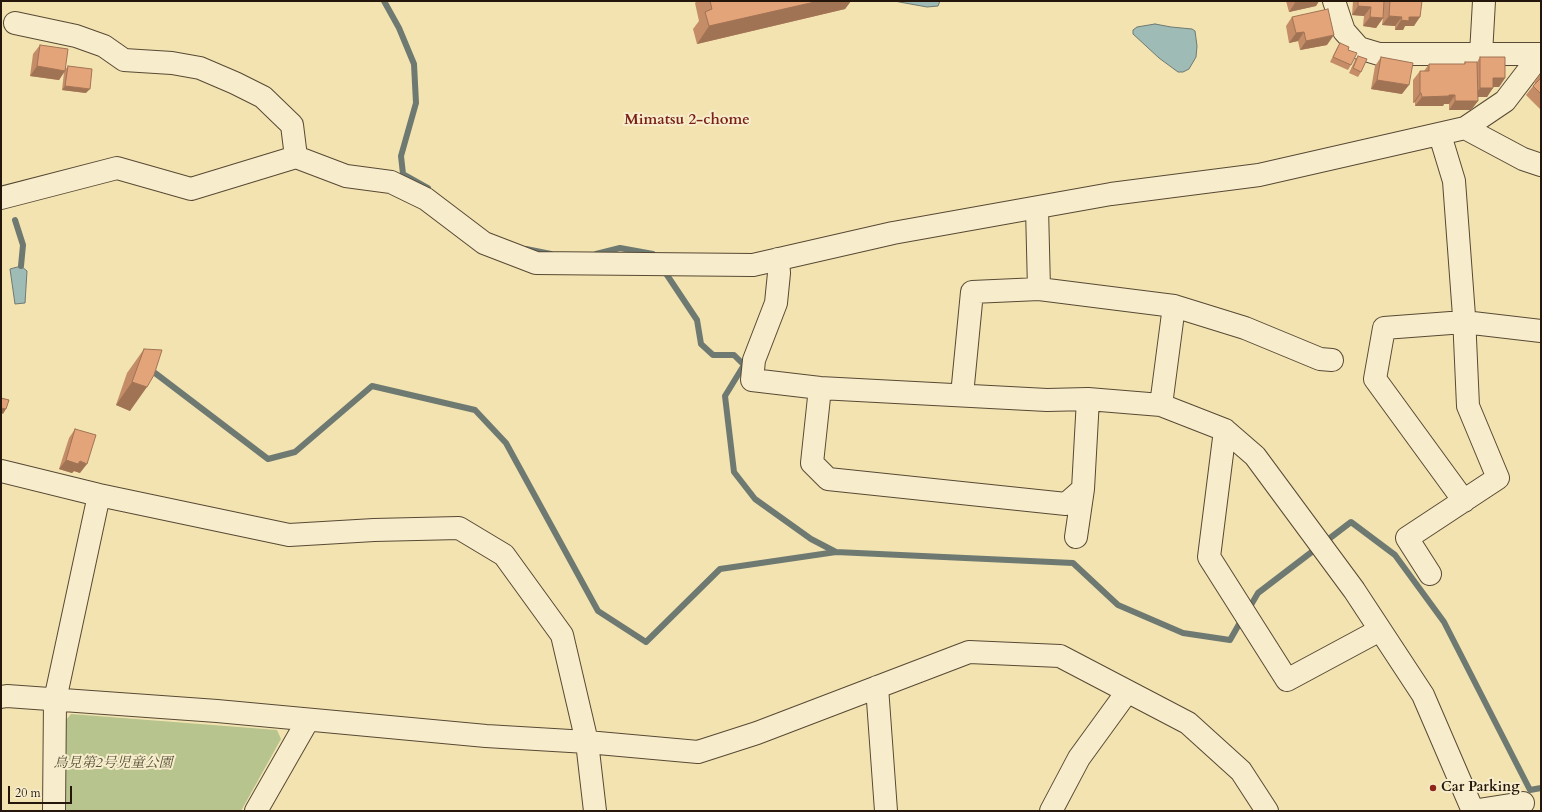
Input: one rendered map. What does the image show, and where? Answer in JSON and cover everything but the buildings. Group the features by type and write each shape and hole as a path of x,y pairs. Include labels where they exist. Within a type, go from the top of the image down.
{"street":[{"path":"1,198 117,168 191,189 296,157 346,176 391,182 426,199 484,243 536,263 753,265 893,233 1111,194 1259,175 1440,135 1466,128 1505,101 1541,54 1379,54 1359,48 1344,31 1334,1"},
{"path":"1481,54 1484,1"},
{"path":"15,23 76,36 104,46 124,60 172,62 200,68 235,83 263,97 292,124 296,157"},
{"path":"1466,128 1523,159 1541,165"},
{"path":"1430,574 1407,538 1498,478 1468,406 1464,322 1454,181 1440,135"},
{"path":"1037,208 1039,289"},
{"path":"778,259 779,273 776,303 754,360 752,380 787,386 1047,400 1088,399 1161,405 1225,430 1255,456 1354,590 1423,695 1472,811 1523,803"},
{"path":"962,396 972,292 1039,289 1174,306 1245,328 1320,359 1332,360"},
{"path":"1161,405 1174,306"},
{"path":"1464,501 1376,379 1384,328 1464,322 1541,331"},
{"path":"820,388 812,463 828,479 1066,504 1083,489"},
{"path":"1076,536 1083,489 1088,399"},
{"path":"1225,430 1209,557 1287,680 1380,630"},
{"path":"1,471 99,495 289,535 374,530 459,528 504,554 562,635 587,742 595,811"},
{"path":"54,811 55,700 99,495"},
{"path":"1,697 7,696 217,711 486,736 587,742 698,752 757,733 969,652 1060,656 1127,692 1188,722 1241,771 1267,811"},
{"path":"877,687 886,811"},
{"path":"1052,811 1079,758 1127,692"},
{"path":"256,811 308,720"}],"green space":[{"name":"鳥見第2号児童公園","path":"71,714 277,730 281,739 241,811 64,811 65,721"}],"water":[{"path":"894,1 940,1 938,6 927,7"},
{"path":"1155,24 1192,29 1195,31 1197,46 1196,57 1189,69 1183,72 1178,72 1159,58 1133,34 1133,30 1137,27"},
{"path":"21,266 27,271 25,303 15,304 10,269"}],"waterway":[{"path":"384,1 399,28 414,64 416,103 401,156 403,174 428,188"},
{"path":"15,220 23,245 21,266"},
{"path":"596,254 620,248 653,254 654,256"},
{"path":"526,249 551,254"},
{"path":"663,269 697,320 701,344 713,355 734,355 744,365 725,396 734,472 755,499 811,539 836,552"},
{"path":"155,373 268,459 295,452 372,386 475,410 506,443 598,611 646,642 720,569 836,552 1073,563 1118,605 1183,633 1230,640 1242,619"},
{"path":"1248,610 1258,593 1351,522 1395,555 1444,622 1530,790 1541,788"}],"place":[{"name":"Car Parking","path":"1433,788"}],"district":[{"name":"Mimatsu 2-chome","path":"687,121"}]}
